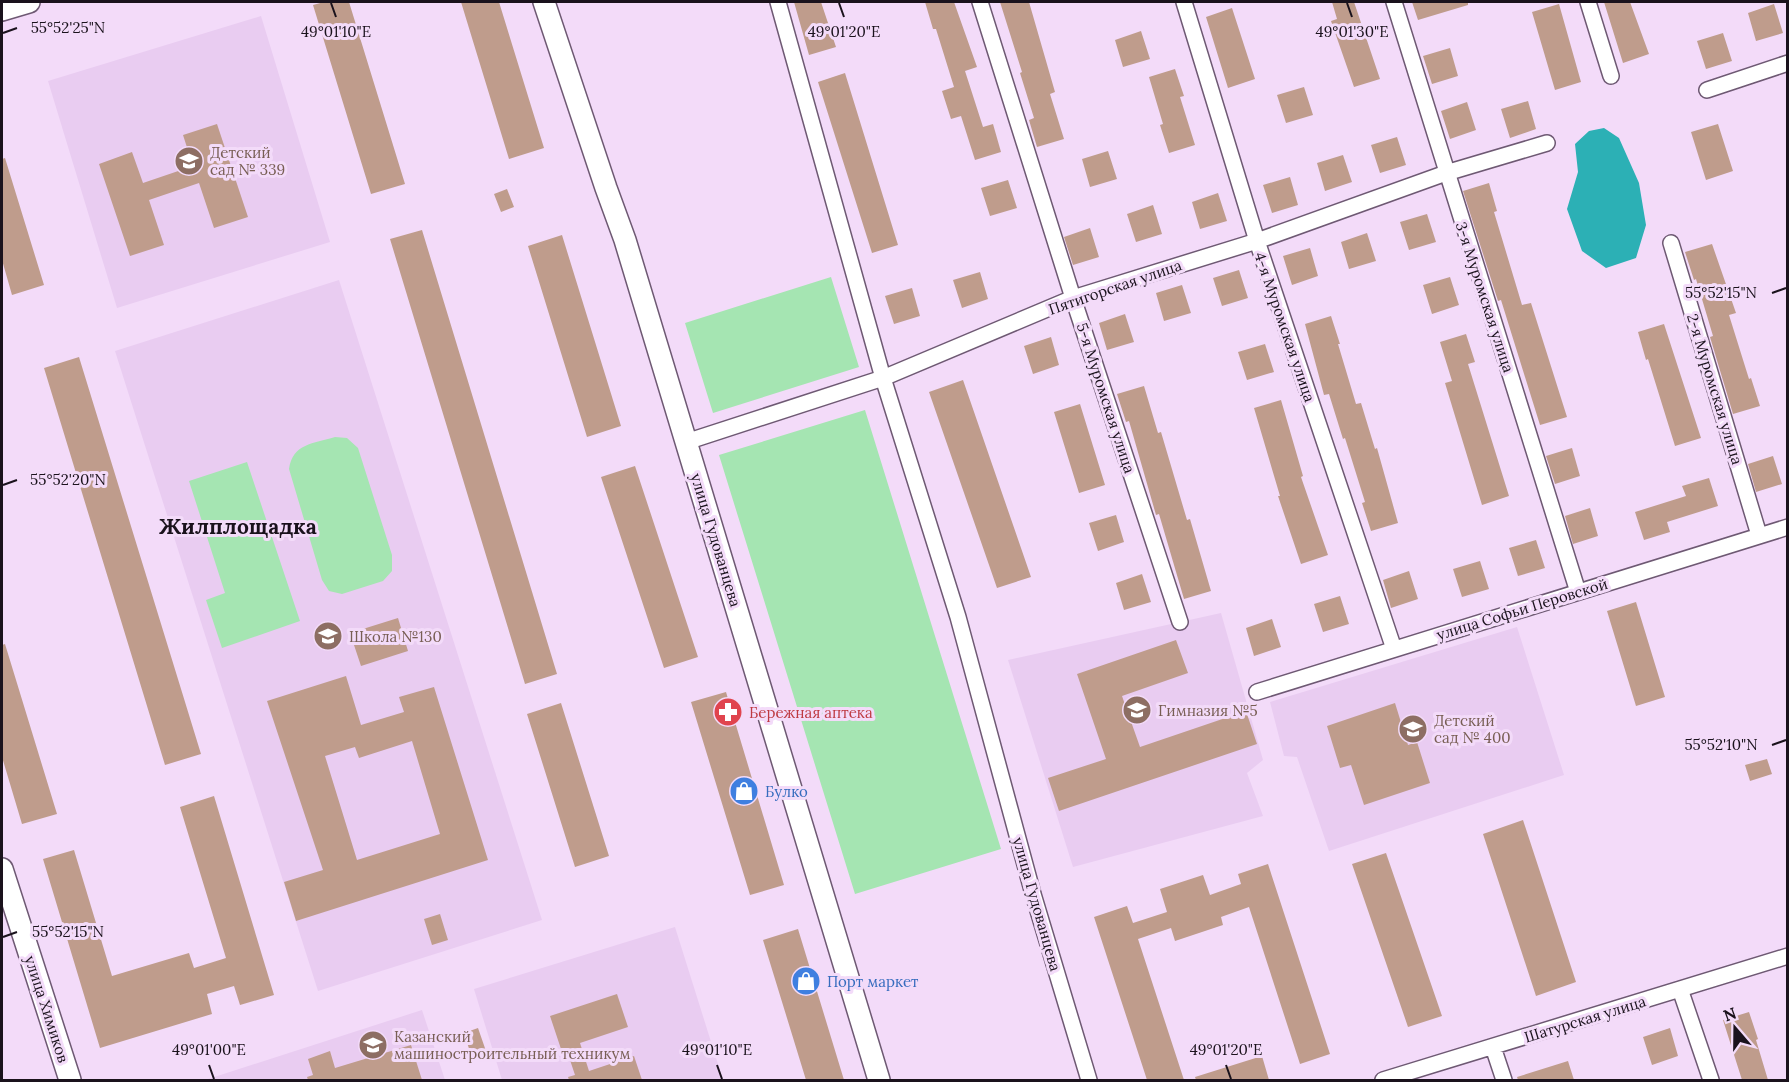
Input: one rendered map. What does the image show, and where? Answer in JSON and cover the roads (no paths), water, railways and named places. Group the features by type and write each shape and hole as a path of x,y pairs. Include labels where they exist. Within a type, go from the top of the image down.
{"street":[{"path":"2,10 29,2"},
{"name":"улица Гудованцева","path":"544,2 625,240 879,1080"},
{"name":"улица Гудованцева","path":"778,2 883,378 958,617 1033,894 1089,1080"},
{"name":"5-я Муромская улица","path":"980,2 1073,298 1180,622"},
{"name":"4-я Муромская улица","path":"1184,2 1257,241 1394,649"},
{"name":"3-я Муромская улица","path":"1394,2 1578,592"},
{"path":"1588,2 1611,76"},
{"path":"1707,90 1788,63"},
{"name":"Пятигорская улица","path":"686,442 883,378 1073,298 1257,241 1446,173 1547,143"},
{"name":"2-я Муромская улица","path":"1671,243 1759,535"},
{"name":"улица Софьи Перовской","path":"1257,692 1788,527"},
{"name":"улица Химиков","path":"2,869 70,1080"},
{"name":"Шатурская улица","path":"1383,1080 1788,956"},
{"path":"1680,989 1711,1080"},
{"path":"1493,1047 1504,1080"}],"place":[{"name":"Детский сад № 339","path":"189,161"},
{"name":"Школа №130","path":"328,636"},
{"name":"Гимназия №5","path":"1137,710"},
{"name":"Бережная аптека","path":"728,712"},
{"name":"Детский сад № 400","path":"1413,729"},
{"name":"Булко","path":"744,791"},
{"name":"Порт маркет","path":"806,981"},
{"name":"Казанский машиностроительный техникум","path":"373,1045"}],"district":[{"name":"Жилплощадка","path":"238,526"}]}
